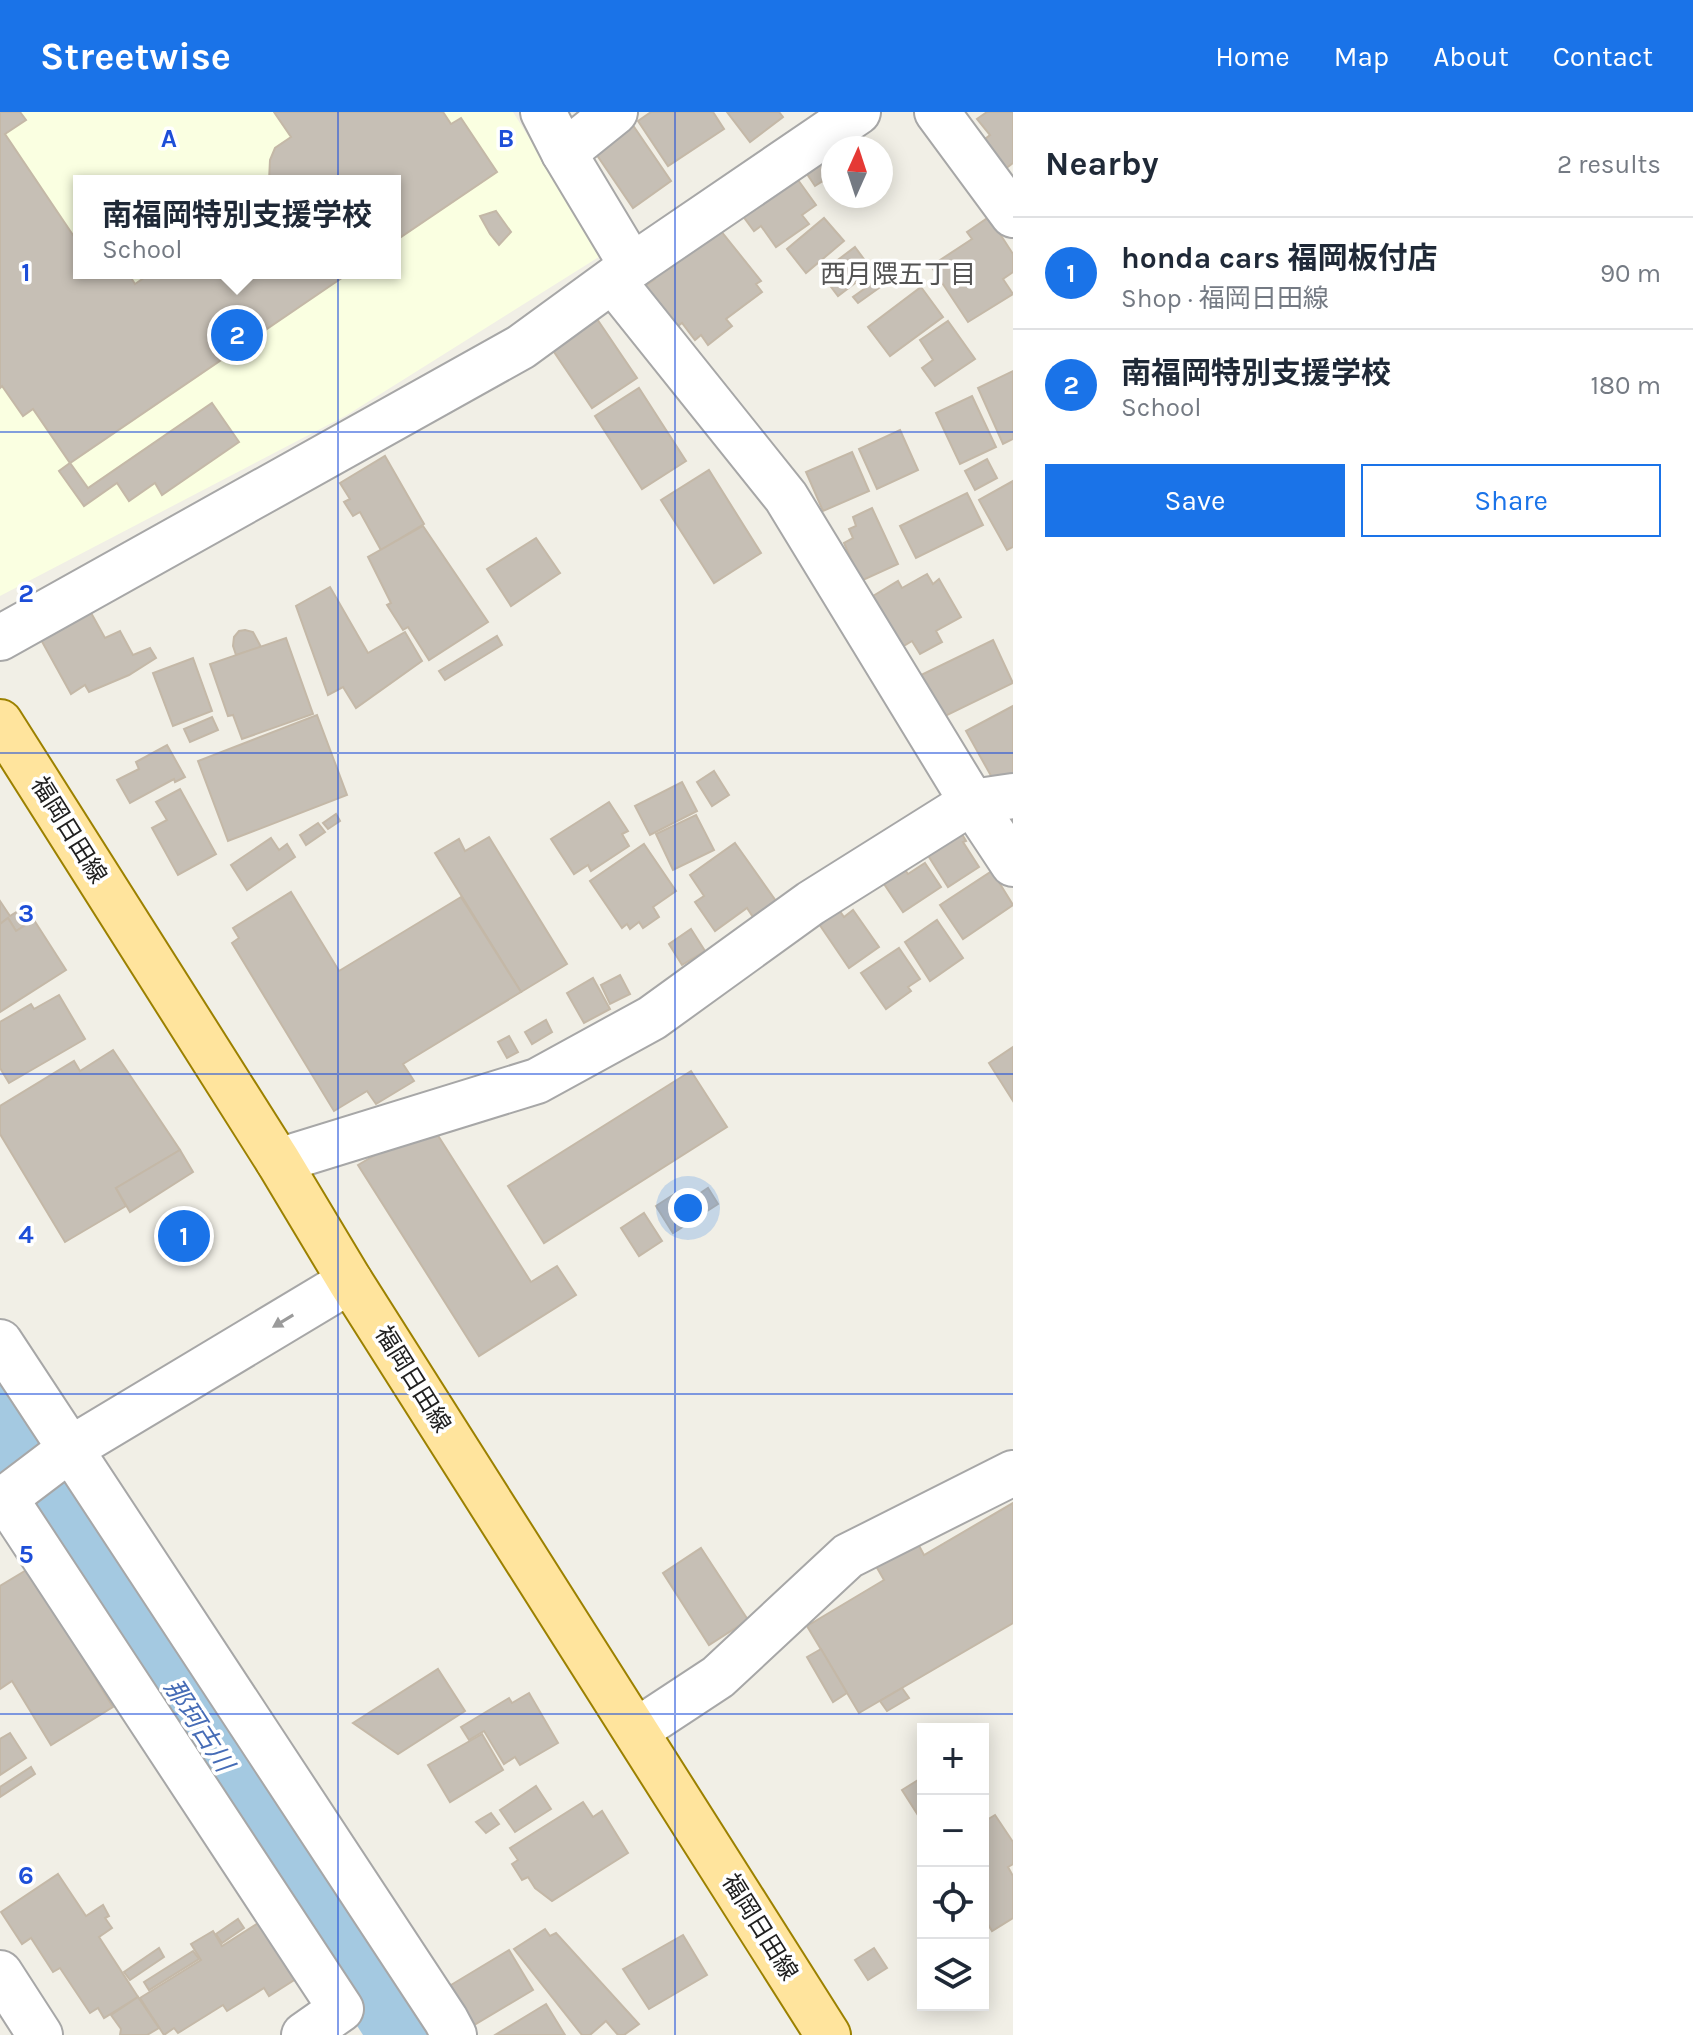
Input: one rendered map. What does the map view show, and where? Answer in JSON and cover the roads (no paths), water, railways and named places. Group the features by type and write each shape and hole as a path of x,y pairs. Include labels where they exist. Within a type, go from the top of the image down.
{"main road":[{"name":"福岡日田線","path":"0,722 828,2035"}],"street":[{"path":"543,112 622,274 786,497 992,799 1013,864"},
{"path":"564,153 615,112"},
{"path":"0,638 521,347 858,112"},
{"path":"937,112 1013,215"},
{"path":"278,1161 537,1081 652,1018 811,903 992,799"},
{"path":"304,2035 341,2009 3,1500 70,1449 350,1281"},
{"path":"0,1342 454,2035"},
{"path":"636,1731 718,1677 848,1556 1013,1473"},
{"path":"0,1973 40,2035"}],"water":[{"name":"那珂古川","path":"0,1358 433,2035 363,2035 0,1472"}],"place":[{"name":"南福岡特別支援学校","path":"237,335"},
{"name":"honda cars 福岡板付店","path":"184,1236"}],"district":[{"name":"西月隈五丁目","path":"898,274"}]}
